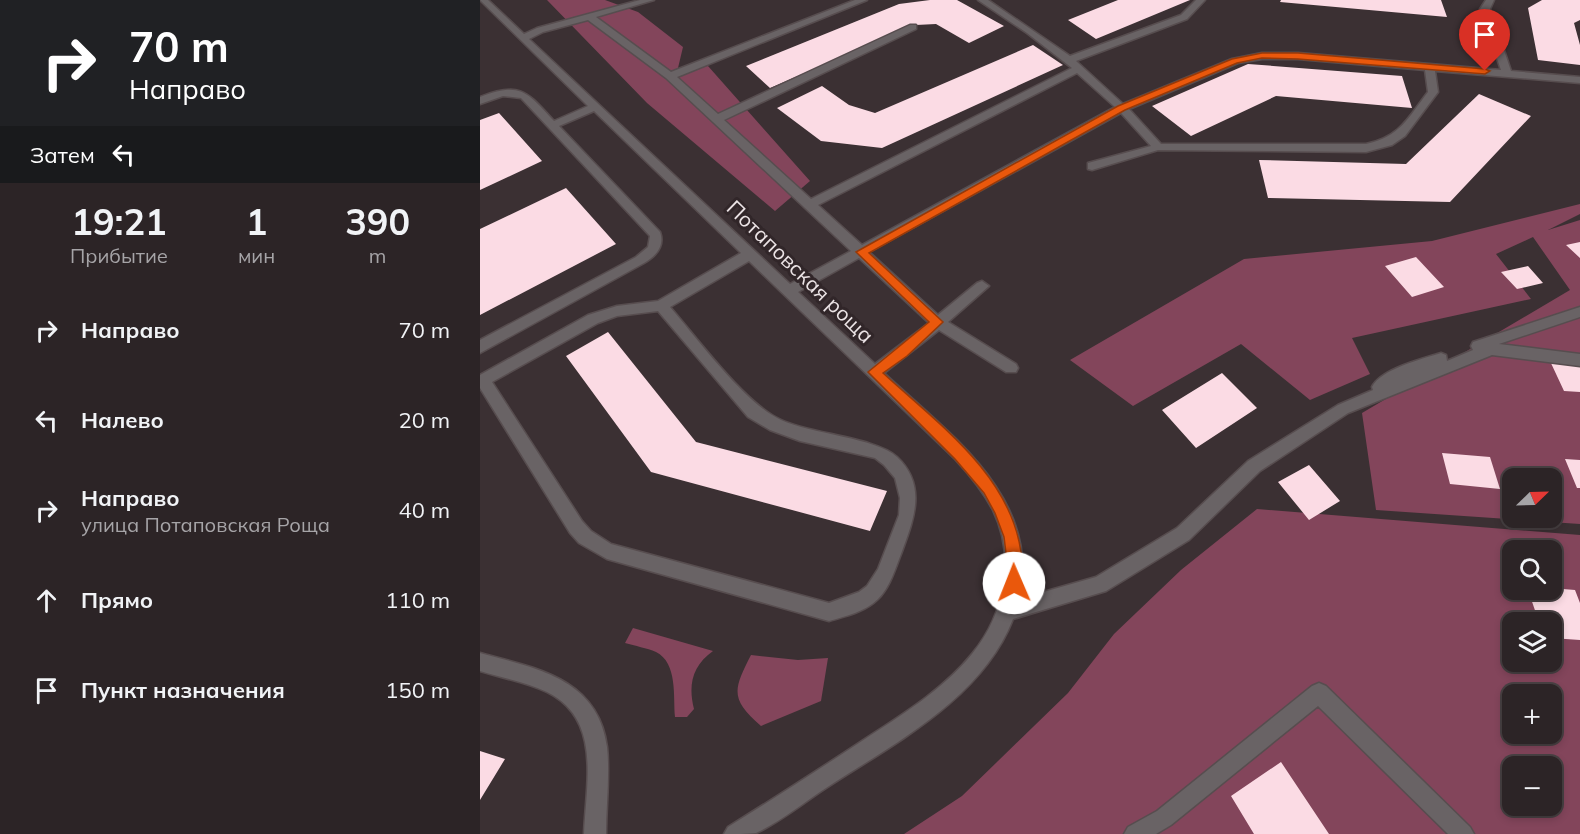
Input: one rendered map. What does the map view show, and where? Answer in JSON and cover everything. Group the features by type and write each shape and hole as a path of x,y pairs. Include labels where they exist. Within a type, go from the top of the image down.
{"street":[{"name":"Потаповская роща","path":"483,0 978,473 1002,510 1012,537 1015,561 1014,583 996,636 978,662 896,730 735,834"},
{"path":"523,38 540,30 591,18 650,0"},
{"path":"670,76 863,0"},
{"path":"982,0 1030,31 1079,68 1122,108 1158,147"},
{"path":"1069,60 1184,17 1201,0"},
{"path":"1490,0 1485,9 1507,73"},
{"path":"591,18 670,76 937,322 1011,368"},
{"path":"717,118 913,27"},
{"path":"788,291 1122,108 1235,61 1262,56 1298,56 1580,80"},
{"path":"1092,166 1158,147 1366,148 1388,143 1401,134 1433,92 1430,67"},
{"path":"811,204 1079,68"},
{"path":"480,101 495,95 517,92 525,96 656,235 657,242 650,254 640,260 480,347"},
{"path":"553,125 596,107"},
{"path":"661,306 753,412 763,419 797,434 882,454 900,472 908,497 907,516 882,583 863,600 847,608 829,612 607,551 596,545 576,527 482,381 593,319 617,311 661,306 750,254"},
{"path":"874,372 903,352 982,285"},
{"path":"1006,612 1100,585 1183,534 1254,466 1402,372 1580,312"},
{"path":"1343,409 1491,349 1580,360"},
{"path":"480,662 562,689 575,698 587,712 596,735 597,747 595,834"},
{"path":"1135,834 1164,818 1319,693 1462,834"}],"shaded area":[{"path":"547,0 605,0 638,12 683,47 678,68 708,66 810,181 775,211 647,103"},
{"path":"1580,204 1580,214 1548,230 1580,220 1580,524 1562,523 1562,468 1502,468 1502,519 1376,510 1362,413 1570,290 1533,237 1496,254 1531,299 1352,338 1370,374 1310,400 1241,344 1133,406 1070,360 1244,259 1432,241"},
{"path":"1257,509 1580,535 1580,834 904,834 962,796 1068,693 1114,634 1181,570"},
{"path":"633,628 713,651 700,663 693,677 691,692 694,709 687,717 675,717 673,681 668,664 663,657 656,652 625,643"},
{"path":"751,655 798,660 828,658 821,701 761,726 744,708 739,701 738,694 741,677"}],"building":[{"path":"930,0 957,0 1004,26 969,43 936,24 916,25 770,88 746,66 899,4"},
{"path":"1118,0 1190,0 1096,39 1068,20"},
{"path":"1281,0 1441,0 1447,17 1280,2"},
{"path":"1542,0 1580,0 1580,20 1574,23 1580,45 1580,65 1538,60 1528,8"},
{"path":"1033,45 1063,65 882,148 821,141 777,108 822,86 849,105 875,113"},
{"path":"1248,64 1402,76 1412,108 1276,96 1191,136 1152,106"},
{"path":"1479,94 1531,116 1450,202 1268,198 1259,160 1406,164"},
{"path":"499,113 542,161 480,190 480,120"},
{"path":"566,188 616,244 480,315 480,229"},
{"path":"1580,242 1580,258 1566,245"},
{"path":"1416,257 1444,287 1412,297 1385,266"},
{"path":"1528,266 1543,283 1517,289 1501,272"},
{"path":"608,332 696,442 887,491 870,531 651,472 566,356"},
{"path":"1550,361 1580,362 1580,392 1564,391"},
{"path":"1222,373 1257,408 1196,448 1162,410"},
{"path":"1442,453 1490,457 1500,489 1450,484"},
{"path":"1565,459 1580,460 1580,488 1577,488"},
{"path":"1309,465 1340,501 1309,520 1278,482"},
{"path":"1562,589 1575,590 1580,603 1580,640 1562,639 1562,612 1536,612 1531,600 1562,600"},
{"path":"480,751 505,759 480,800"},
{"path":"1281,762 1329,834 1254,834 1231,796"}],"route":[{"path":"1014,583 1015,561 1012,537 1002,510 990,488 960,454 874,372 903,352 937,322 861,252 1122,108 1235,61 1262,56 1298,56 1485,71"}]}
